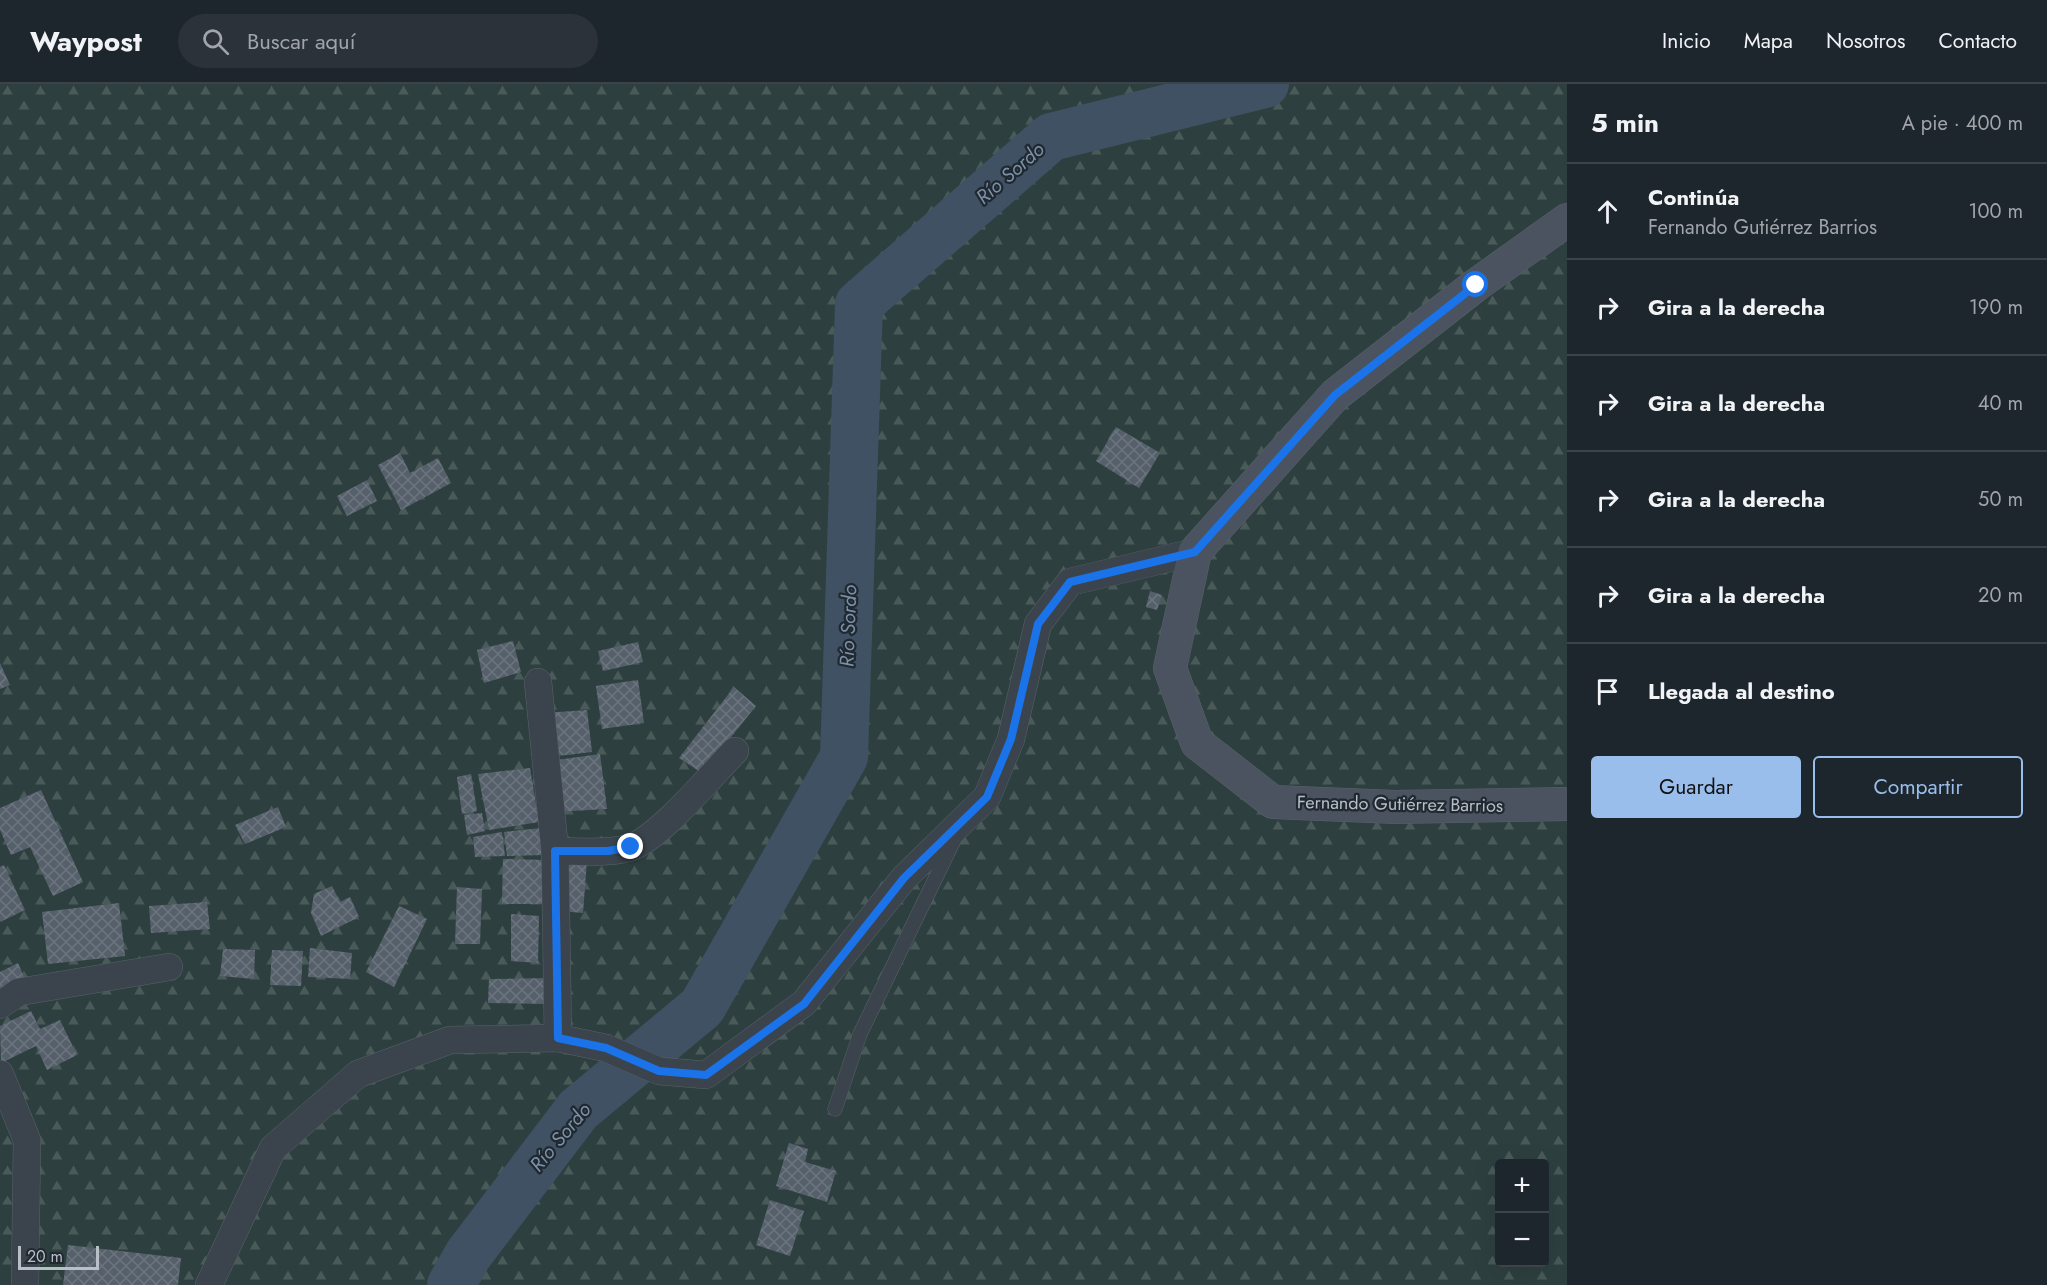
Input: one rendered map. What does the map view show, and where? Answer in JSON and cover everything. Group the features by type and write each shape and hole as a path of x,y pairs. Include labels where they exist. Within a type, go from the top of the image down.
{"main road":[{"name":"Fernando Gutiérrez Barrios","path":"1567,220 1476,285 1335,395 1195,552 1170,668 1197,743 1273,802 1395,807 1567,804"}],"street":[{"path":"209,1285 273,1148 358,1074 450,1040 558,1038 606,1048 659,1071 706,1075 804,1004 904,878 987,797 1011,739 1038,624 1070,582 1195,552"},
{"path":"538,682 555,851 558,1038"},
{"path":"555,851 608,851 631,847 651,836 735,751"},
{"path":"0,1005 19,992 170,967"},
{"path":"0,1074 27,1140 25,1285"}],"lane":[{"path":"835,1109 860,1034 964,820"}],"green space":[{"path":"0,84 1567,84 1567,1285 0,1285"}],"building":[{"path":"1116,427 1160,453 1139,488 1096,461"},
{"path":"400,453 410,473 438,458 451,483 401,510 378,465"},
{"path":"367,480 377,501 347,516 337,496"},
{"path":"1150,591 1162,595 1157,610 1146,607"},
{"path":"513,641 521,672 484,683 477,650"},
{"path":"638,642 643,662 603,671 598,651"},
{"path":"0,663 10,685 0,689"},
{"path":"638,680 644,723 602,729 596,686"},
{"path":"734,687 756,706 702,773 679,758"},
{"path":"587,710 592,752 548,757 545,713"},
{"path":"600,754 607,809 554,812 549,761"},
{"path":"530,768 539,822 489,830 478,774"},
{"path":"471,774 477,811 462,814 457,777"},
{"path":"41,790 83,882 53,896 30,847 11,855 0,830 0,808"},
{"path":"278,807 286,827 245,844 235,825"},
{"path":"482,813 485,831 467,835 464,815"},
{"path":"541,828 544,855 507,856 504,832"},
{"path":"502,832 505,856 475,857 473,837"},
{"path":"560,858 587,860 583,913 560,911"},
{"path":"503,859 546,860 545,904 502,904"},
{"path":"4,865 25,910 0,922 0,867"},
{"path":"332,886 340,902 350,897 359,917 321,936 311,913 314,894"},
{"path":"457,887 482,889 480,944 455,944"},
{"path":"207,902 210,929 151,933 149,906"},
{"path":"119,903 125,956 48,964 42,912"},
{"path":"399,906 427,919 394,987 366,972"},
{"path":"511,914 539,916 538,963 511,961"},
{"path":"310,948 352,953 350,979 308,977"},
{"path":"223,949 255,950 254,979 220,976"},
{"path":"272,950 303,951 301,986 270,985"},
{"path":"18,963 25,979 0,996 0,972"},
{"path":"547,978 547,1004 488,1003 489,979"},
{"path":"31,1011 40,1029 60,1020 77,1055 47,1070 36,1046 1,1063 0,1026"},
{"path":"789,1143 808,1149 805,1162 836,1171 827,1202 776,1186"},
{"path":"770,1200 804,1211 790,1256 756,1245"},
{"path":"68,1245 181,1258 178,1285 63,1285"}],"waterway":[{"name":"Río Sordo","path":"451,1285 468,1255 578,1110 702,1007 844,757 859,304 1051,137 1265,84"}],"route":[{"path":"631,847 608,851 555,851 558,1038 606,1048 659,1071 706,1075 804,1004 904,878 987,797 1011,739 1038,624 1070,582 1195,552 1335,395 1476,285"}]}
